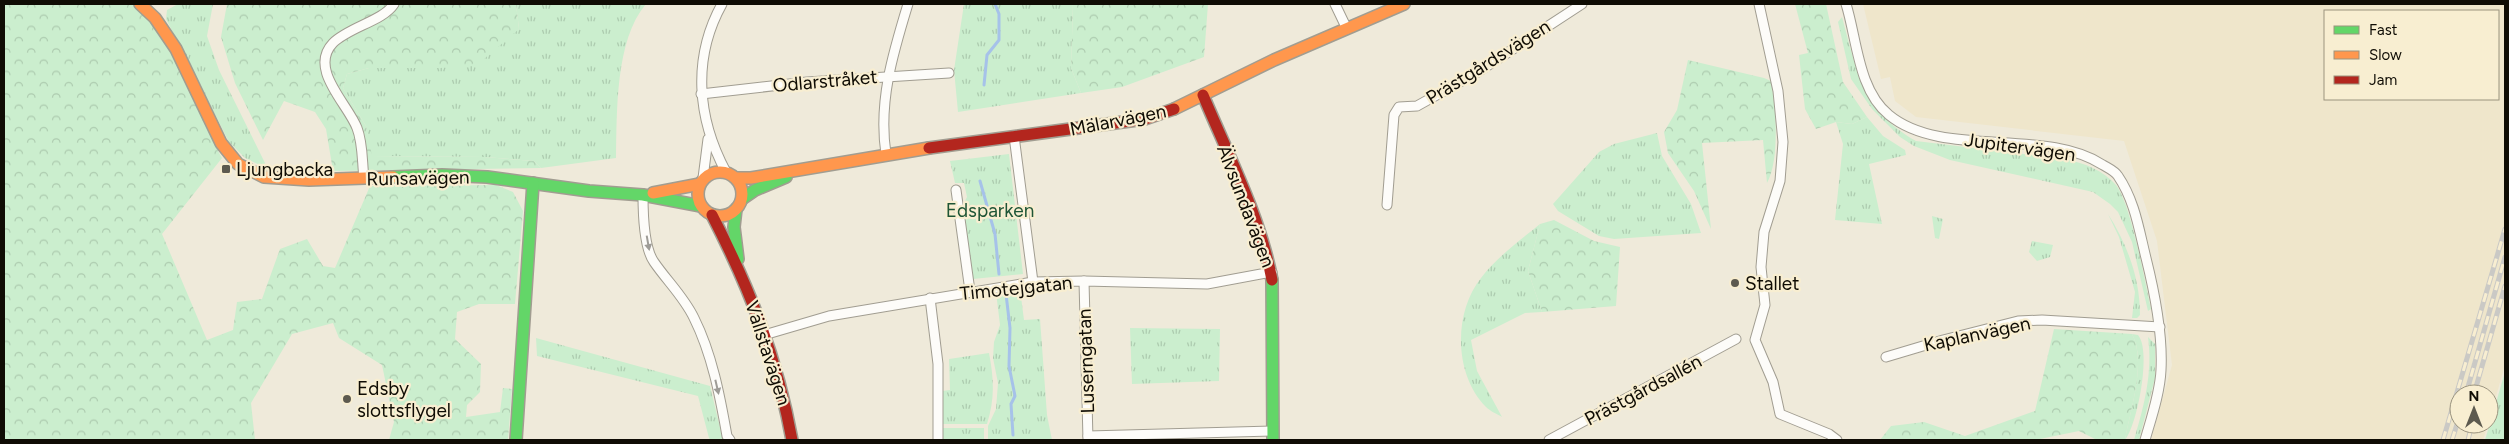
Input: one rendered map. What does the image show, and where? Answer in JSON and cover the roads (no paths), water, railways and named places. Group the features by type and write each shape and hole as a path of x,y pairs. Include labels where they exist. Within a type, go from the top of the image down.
{"street":[{"name":"Runsavägen","path":"140,4 155,18 176,49 222,143 238,164 264,177 276,179 442,175 487,177 533,184"},
{"path":"364,178 358,129 329,81 324,68 326,55 333,44 339,39 394,4"},
{"path":"722,4 713,20 704,48 701,94 709,136 726,172"},
{"path":"886,154 882,129 888,75 905,4"},
{"path":"1334,4 1346,30"},
{"name":"Mälarvägen","path":"736,178 751,178 886,154 1145,119 1177,108 1274,60 1404,4"},
{"name":"Prästgårdsvägen","path":"1387,205 1394,115 1399,107 1417,106 1478,72 1582,4"},
{"path":"1759,4 1778,91 1783,142 1780,181 1764,232 1761,267 1765,305 1755,340 1773,382 1780,414 1819,436 1837,440"},
{"name":"Jupitervägen","path":"1846,4 1864,75 1874,97 1888,115 1910,129 1935,136 2069,150 2093,158 2117,174 2131,198 2150,273 2160,327 2161,372 2144,440"},
{"name":"Odlarstråket","path":"701,94 888,75 949,73"},
{"name":"Älvsundavägen","path":"1203,95 1240,185 1272,272 1274,288 1273,436"},
{"path":"701,206 698,195 709,136"},
{"path":"1014,136 1033,282"},
{"name":"Mälarvägen","path":"739,204 755,190 812,167"},
{"path":"516,440 533,184 643,195 701,206 712,215 727,215 739,204 741,188 736,178 726,172 715,172 702,181 643,195"},
{"path":"956,190 970,291"},
{"path":"643,195 643,211 653,261 682,296 695,318 707,351 727,436 730,440"},
{"name":"Vällstavägen","path":"739,204 734,227 740,268"},
{"name":"Vällstavägen","path":"712,215 740,268 764,335 783,390 792,440"},
{"name":"Timotejgatan","path":"764,335 829,316 1033,282 1084,281 1206,284 1272,272"},
{"name":"Luserngatan","path":"1084,281 1088,438"},
{"path":"930,298 938,364 938,440"},
{"name":"Kaplanvägen","path":"1886,357 2018,321 2042,320 2160,327"},
{"name":"Prästgårdsallén","path":"1549,440 1736,339"},
{"path":"1088,438 1273,436"}],"waterway":[{"path":"984,85 987,55 999,40 999,14 995,4"},
{"path":"980,181 995,234 999,274"},
{"path":"1006,294 1010,328 1009,366 1015,396 1011,404 1013,435"}],"railway":[{"path":"2443,440 2505,229"},
{"path":"2469,384 2505,257"},
{"path":"2477,384 2505,286"},
{"path":"2452,440 2454,434"},
{"path":"2468,440 2470,434"}],"place":[{"name":"Ljungbacka","path":"226,169"},
{"name":"Stallet","path":"1735,283"},
{"name":"Edsby slottsflygel","path":"347,399"}],"park label":[{"name":"Edsparken","path":"990,210"}]}
